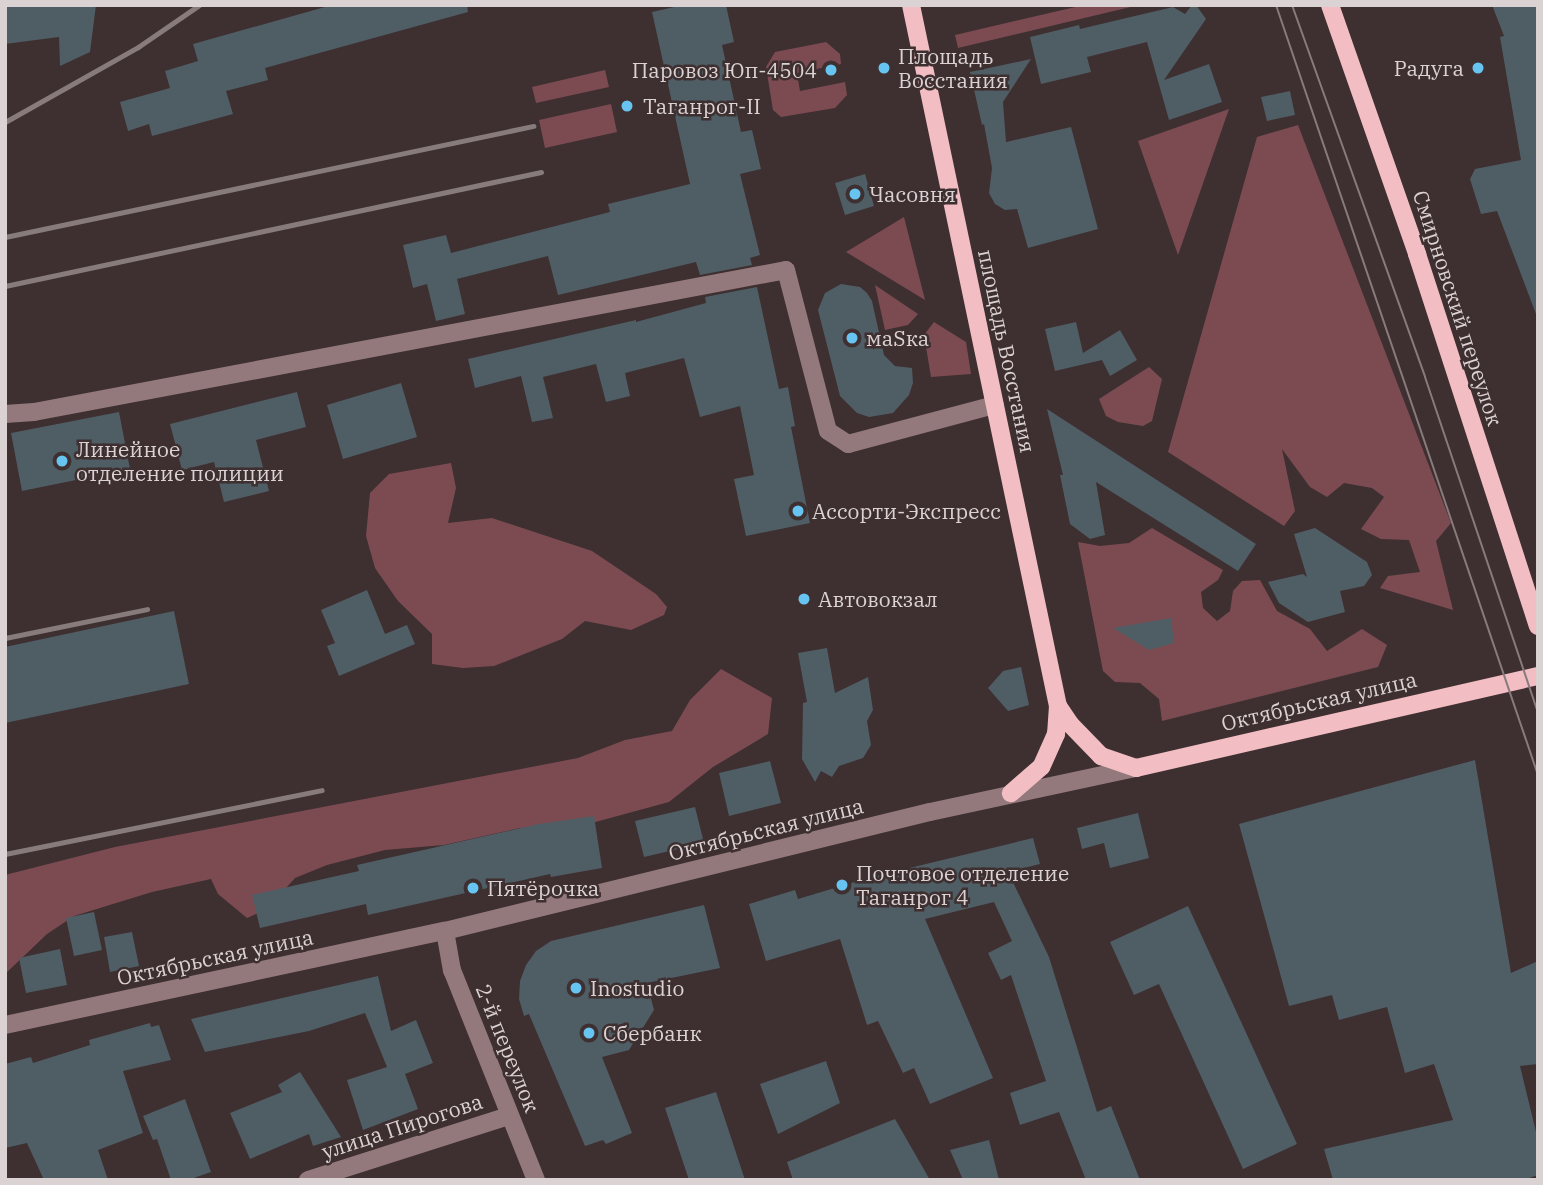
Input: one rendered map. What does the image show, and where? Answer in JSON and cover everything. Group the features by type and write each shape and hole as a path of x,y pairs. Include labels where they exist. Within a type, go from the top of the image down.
{"main road":[{"name":"площадь Восстания","path":"911,5 1058,706 1056,734 1041,767 1011,793"},
{"name":"Смирновский переулок","path":"1330,5 1412,241 1538,626"},
{"name":"Октябрьская улица","path":"1136,768 1538,676"},
{"name":"площадь Восстания","path":"1058,706 1070,724 1101,756 1136,768"}],"street":[{"path":"5,414 34,412 786,270 822,418 828,431 848,444 995,405"},
{"name":"Октябрьская улица","path":"5,1025 445,931 1011,793 1136,768"},
{"name":"2-й переулок","path":"445,931 452,971 536,1180"},
{"name":"улица Пирогова","path":"308,1180 509,1116"}],"shaded area":[{"path":"1084,5 1139,5 958,48 955,35"},
{"path":"826,42 840,54 841,64 797,73 800,91 845,82 847,95 835,108 781,117 773,110 766,67 775,52"},
{"path":"605,70 609,87 536,103 532,87"},
{"path":"611,104 617,132 545,148 539,120"},
{"path":"1229,109 1178,255 1138,141"},
{"path":"1298,125 1451,523 1436,541 1453,610 1380,588 1388,576 1420,572 1409,540 1381,539 1361,529 1384,497 1372,488 1344,483 1327,497 1310,487 1282,449 1295,511 1284,526 1168,452 1257,137"},
{"path":"904,217 925,300 846,252"},
{"path":"875,285 918,314 908,325 885,330"},
{"path":"934,322 966,342 971,374 931,377 924,335"},
{"path":"1149,367 1162,379 1152,421 1143,426 1118,422 1106,416 1099,399"},
{"path":"451,463 456,488 448,523 492,518 592,551 656,594 667,607 664,615 631,630 585,621 562,639 494,666 463,668 432,664 432,634 398,601 375,568 366,536 370,493 389,474"},
{"path":"1152,528 1223,570 1218,580 1201,592 1203,608 1217,621 1230,611 1233,591 1242,581 1260,580 1277,611 1310,629 1327,651 1362,629 1387,645 1378,667 1162,721 1159,699 1140,683 1115,682 1103,671 1078,542 1100,546 1129,543"},
{"path":"721,669 772,698 768,734 713,767 669,802 577,827 520,828 444,845 385,850 327,865 295,878 267,909 247,918 218,894 211,879 152,892 74,916 47,934 5,974 5,875 115,847 578,758 625,740 672,731 690,700"}],"building":[{"path":"5,5 96,5 90,52 60,66 59,37 5,44"},
{"path":"332,5 467,5 468,12 265,68 268,80 226,91 233,114 152,136 149,124 128,131 120,102 170,88 165,71 198,61 193,44"},
{"path":"683,5 726,5 734,42 722,45 741,132 752,130 761,169 740,174 760,255 750,258 752,265 700,275 696,262 558,295 548,256 457,279 465,314 436,321 427,284 413,288 403,245 446,235 451,253 610,212 608,204 690,184 652,12"},
{"path":"1192,5 1196,5 1206,19 1164,80 1209,64 1222,102 1169,120 1147,42 1087,57 1091,72 1041,84 1030,37 1079,25 1080,29 1173,7 1185,14"},
{"path":"1492,5 1538,5 1536,314 1497,211 1481,214 1470,179 1475,169 1521,160 1500,37 1504,36"},
{"path":"1031,59 1003,102 1006,142 1071,127 1098,229 1028,248 1017,209 1005,210 995,204 989,193 992,168 970,72"},
{"path":"1290,91 1295,115 1267,121 1261,97"},
{"name":"Часовня","path":"865,174 874,206 845,215 835,183"},
{"name":"маSка","path":"841,284 860,287 867,293 872,301 884,355 895,366 912,368 913,383 909,395 893,413 869,417 857,413 840,396 818,310 825,293"},
{"path":"757,287 779,389 788,387 795,426 791,427 810,523 746,536 734,479 754,475 740,406 700,417 684,358 625,373 630,396 606,402 596,364 543,377 553,418 532,422 521,376 475,388 468,359 636,322 706,303 705,297"},
{"path":"1076,322 1083,353 1120,330 1137,360 1110,376 1102,360 1055,371 1045,329"},
{"path":"401,383 417,437 343,459 327,405"},
{"path":"297,392 306,427 256,440 269,491 224,502 214,462 182,470 170,424"},
{"path":"1047,409 1256,544 1238,571 1096,482 1105,535 1090,539 1070,524 1060,475 1063,475"},
{"path":"119,412 130,469 22,491 11,433"},
{"path":"1315,528 1367,562 1372,575 1364,586 1340,591 1345,612 1308,622 1279,603 1268,582 1303,574 1307,577 1294,534"},
{"path":"367,590 385,634 407,625 415,644 339,676 327,646 335,643 321,610"},
{"path":"174,611 189,684 5,723 5,647"},
{"path":"1171,618 1174,643 1149,650 1113,628"},
{"path":"827,648 835,693 868,677 873,710 867,721 871,745 863,758 839,766 832,777 821,771 815,782 802,759 803,703 807,702 798,653"},
{"path":"1021,667 1029,705 1008,711 988,688 1003,671"},
{"path":"1475,760 1511,973 1538,961 1538,1064 1520,1066 1538,1140 1538,1175 1523,1180 1333,1180 1324,1149 1453,1120 1434,1064 1405,1073 1387,1007 1339,1020 1332,995 1289,1006 1239,824"},
{"path":"770,761 781,803 729,816 719,773"},
{"path":"695,807 704,843 644,857 635,821"},
{"path":"1138,813 1149,858 1110,868 1104,843 1082,849 1077,828"},
{"path":"594,816 602,868 551,877 550,874 368,915 366,904 260,928 252,895 359,871 357,865 539,824"},
{"path":"1033,838 1040,864 1008,872 1049,957 1097,1112 1111,1106 1140,1180 1086,1180 1059,1112 1020,1125 1010,1093 1046,1081 1011,975 1001,980 988,953 1012,941 994,902 925,919 993,1078 930,1104 914,1068 903,1073 878,1021 867,1025 840,939 766,961 749,904 795,890 798,899 868,878"},
{"name":"Сбербанк","path":"704,905 720,968 647,983 654,1010 629,1050 602,1057 632,1133 606,1144 603,1140 585,1146 529,1014 524,1016 519,999 520,981 526,965 536,951 551,941"},
{"path":"1188,906 1297,1144 1243,1169 1159,984 1134,995 1110,942"},
{"path":"94,912 102,950 74,956 66,918"},
{"path":"132,932 139,966 110,972 104,937"},
{"path":"60,949 67,985 26,993 19,958"},
{"path":"378,976 391,1031 416,1020 433,1063 405,1074 418,1109 363,1130 347,1080 387,1067 365,1013 309,1031 205,1052 191,1019"},
{"path":"150,1023 151,1027 159,1025 171,1060 123,1071 143,1133 98,1150 108,1180 44,1180 27,1143 5,1148 5,1064 31,1057 33,1063 90,1045 89,1040"},
{"path":"826,1061 840,1103 778,1134 760,1084"},
{"path":"300,1072 341,1137 313,1146 309,1134 250,1159 230,1113 282,1092 278,1085"},
{"path":"716,1092 745,1180 689,1180 665,1108"},
{"path":"185,1099 211,1172 188,1180 171,1180 157,1139 153,1140 143,1116"},
{"path":"895,1119 930,1180 793,1180 787,1162"},
{"path":"989,1140 999,1180 963,1180 950,1150"}],"tram line":[{"path":"1276,5 1538,775"},
{"path":"1292,5 1425,377 1538,713"}],"railway":[{"path":"5,122 138,47 199,5"},
{"path":"5,237 533,126"},
{"path":"5,286 541,172"},
{"path":"5,638 147,609"},
{"path":"5,854 322,790"}],"place":[{"name":"Площадь Восстания","path":"884,68"},
{"name":"Радуга","path":"1478,68"},
{"name":"Паровоз Юп-4504","path":"831,70"},
{"name":"Таганрог-II","path":"627,106"},
{"name":"Часовня","path":"855,194"},
{"name":"маSка","path":"852,338"},
{"name":"Линейное отделение полиции","path":"62,461"},
{"name":"Ассорти-Экспресс","path":"798,511"},
{"name":"Автовокзал","path":"804,599"},
{"name":"Почтовое отделение Таганрог 4","path":"842,885"},
{"name":"Пятёрочка","path":"473,888"},
{"name":"Inostudio","path":"576,988"},
{"name":"Сбербанк","path":"589,1033"}]}
